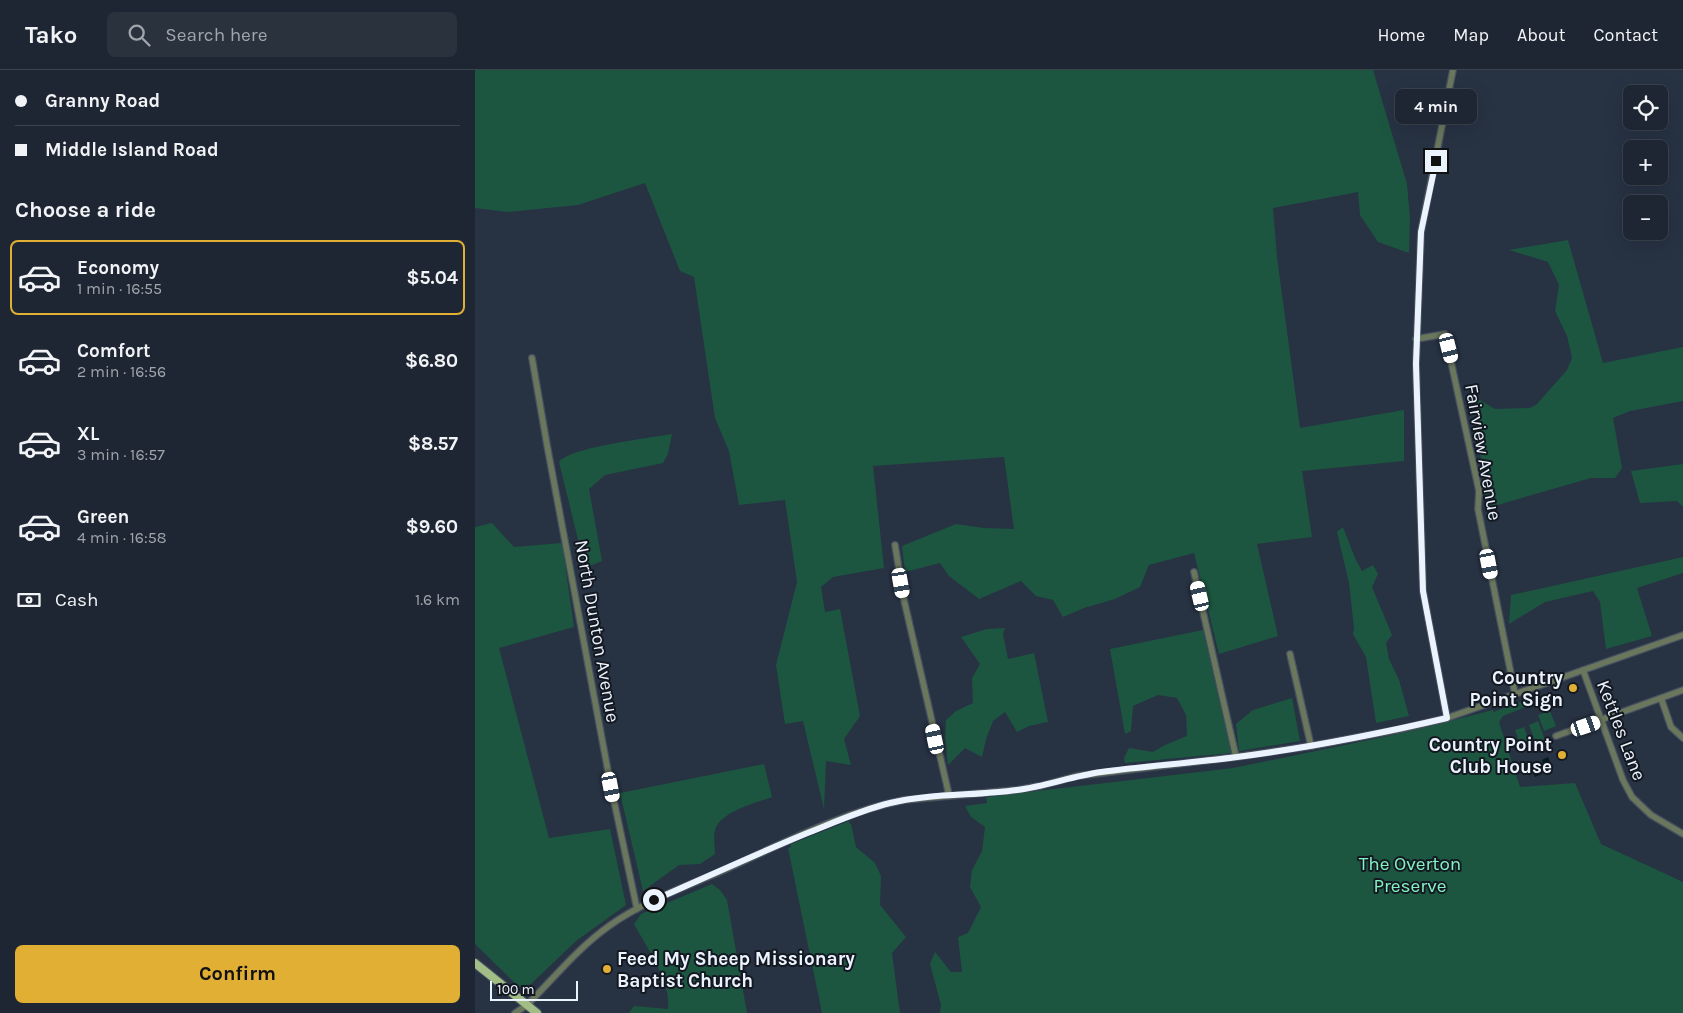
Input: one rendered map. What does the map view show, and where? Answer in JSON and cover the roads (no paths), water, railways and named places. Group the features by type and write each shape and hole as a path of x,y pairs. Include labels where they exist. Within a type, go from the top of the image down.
{"main road":[{"path":"475,963 537,1013"}],"street":[{"path":"1447,718 1423,591 1416,339 1421,232 1453,70"},
{"name":"Fairview Avenue","path":"1416,339 1445,334 1479,492 1478,509 1515,694"},
{"name":"North Dunton Avenue","path":"532,358 611,787 637,909"},
{"path":"895,545 904,600 949,795"},
{"path":"1194,572 1236,757"},
{"path":"515,1013 527,1005 589,941 637,909 783,842 851,815 890,803 949,795 1017,790 1077,776 1236,757 1311,746 1401,729 1447,718 1683,635"},
{"path":"1290,654 1311,746"},
{"name":"Kettles Lane","path":"1583,670 1623,780 1632,798 1651,815 1683,834"},
{"path":"1556,736 1683,690"},
{"path":"1661,698 1671,727 1683,738"}],"place":[{"name":"Country Point Sign","path":"1573,688"},
{"name":"Country Point Club House","path":"1562,755"},
{"name":"Feed My Sheep Missionary Baptist Church","path":"607,969"}],"park label":[{"name":"The Overton Preserve","path":"1410,874"}]}
